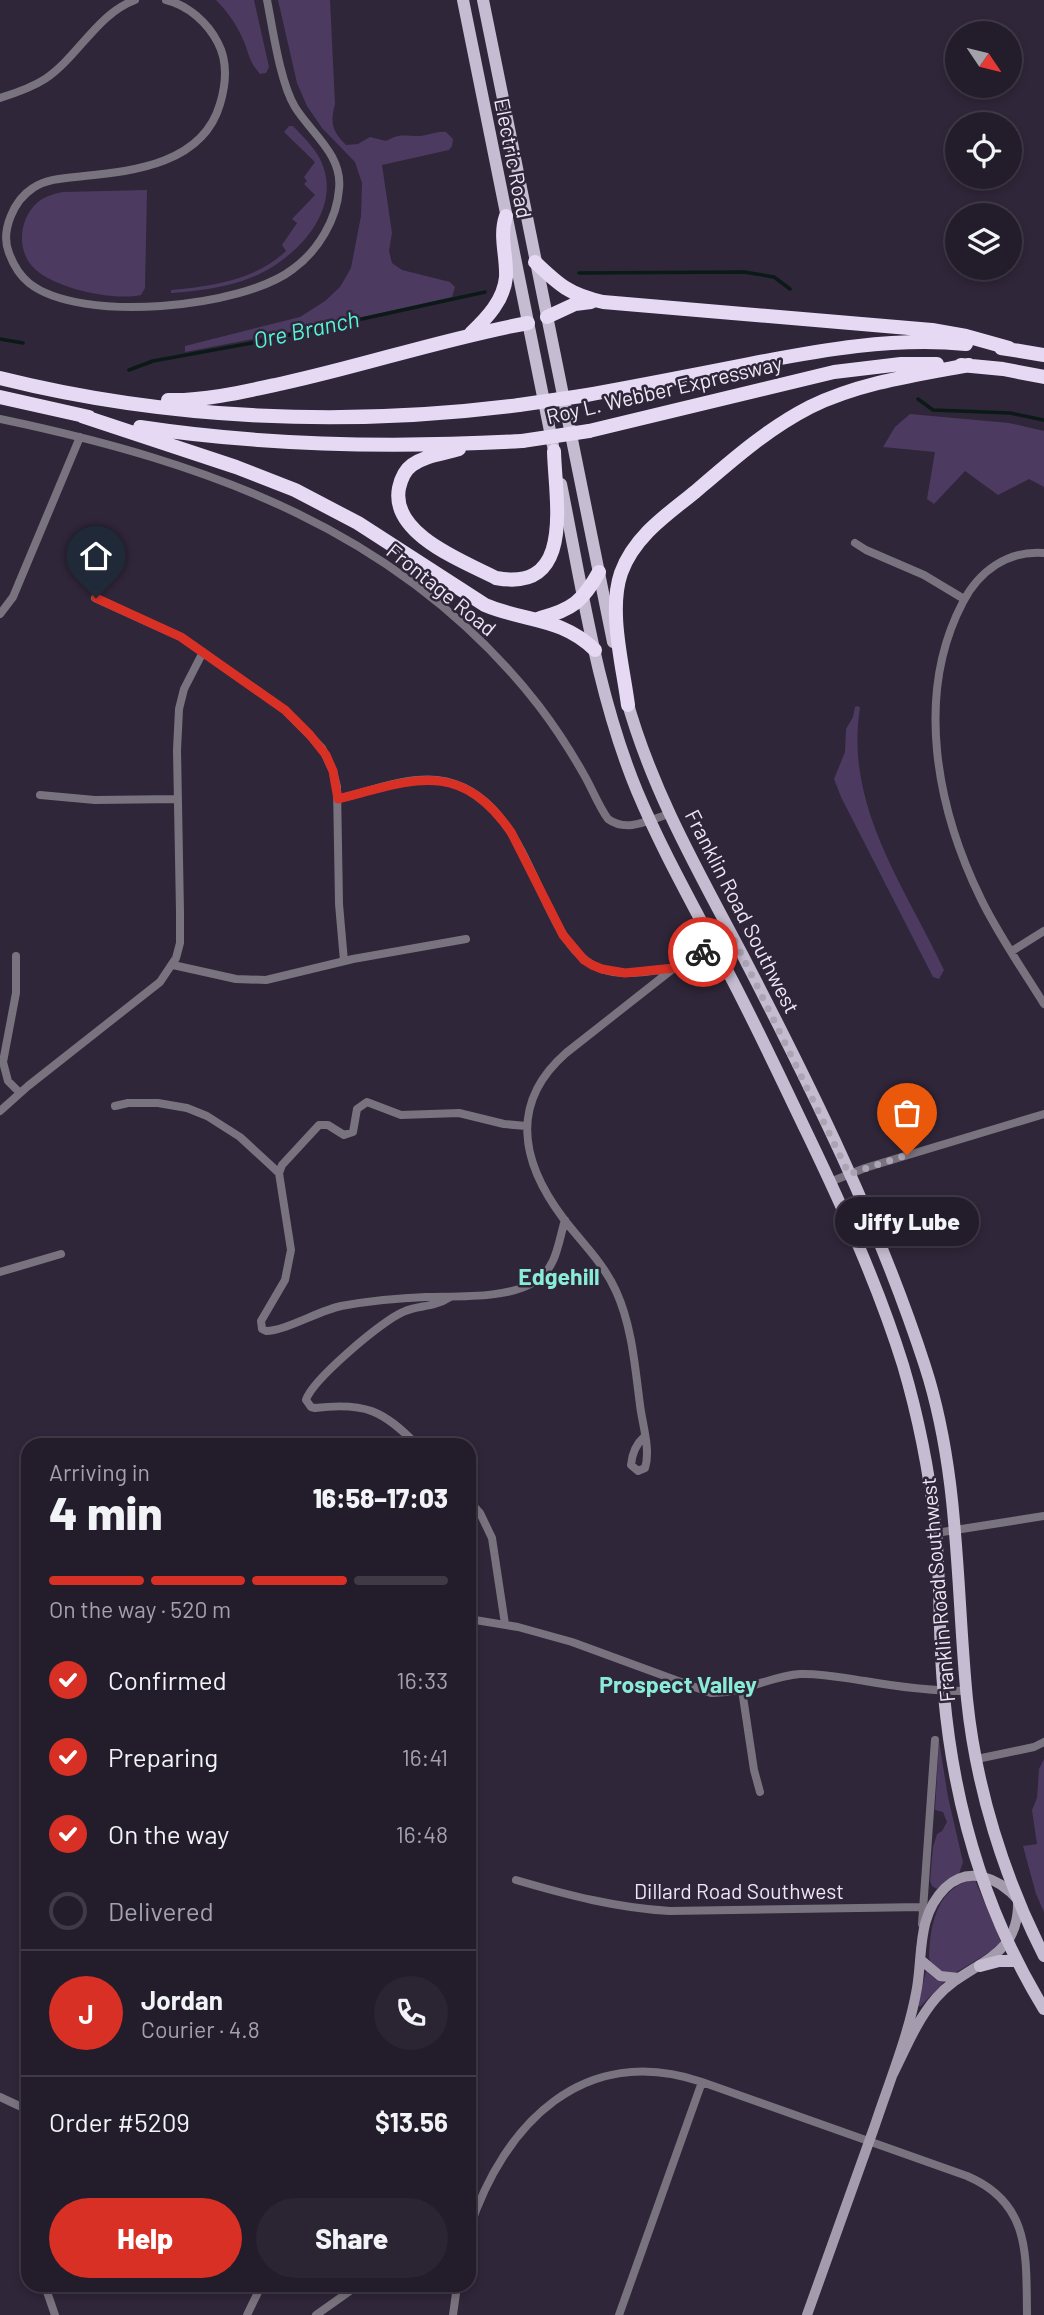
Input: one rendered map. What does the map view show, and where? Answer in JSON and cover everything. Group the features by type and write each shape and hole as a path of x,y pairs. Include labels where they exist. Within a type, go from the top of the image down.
{"highway":[{"path":"471,333 487,318 502,292 506,277 502,228 506,216"},
{"path":"535,262 556,282 580,297 603,302 932,330 1009,348"},
{"path":"547,317 575,304 603,302"},
{"path":"0,378 104,399 176,400 257,389 335,371 471,333 528,323"},
{"name":"Roy L. Webber Expressway","path":"104,399 196,410 327,417 432,413 581,396 874,343 926,342 1009,348 1044,355"},
{"name":"Roy L. Webber Expressway","path":"82,416 142,427 250,440 347,443 523,441 589,432 834,372 901,364 969,365 1044,377"},
{"path":"628,705 616,619 618,587 630,554 657,523 754,443 813,406 878,383 969,365"},
{"path":"0,397 82,416 197,453 295,490 358,523 485,606 511,615 539,619 576,634 595,650"},
{"path":"473,443 421,459 408,468 400,486 399,508 405,519 422,537 496,578 509,580 530,577 540,572 552,558 556,531 554,451"},
{"path":"539,619 565,611 584,597 598,572"}],"main road":[{"name":"Electric Road","path":"463,0 554,451"},
{"name":"Electric Road","path":"483,0 547,317"},
{"path":"528,323 547,317"},
{"name":"Franklin Road Southwest","path":"547,317 598,572 628,705 643,751 669,814 733,937 849,1174 897,1286 927,1372 941,1431 956,1530 967,1691 977,1759 998,1841 1018,1900 1044,1956"},
{"name":"Franklin Road Southwest","path":"554,451 595,650 617,737 650,820 715,946 830,1182 881,1302 905,1371 926,1462 936,1533 943,1691 959,1799 981,1875 1008,1943 1044,2009"},
{"path":"980,1966 1017,1961"}],"street":[{"path":"0,98 22,92 47,78 114,12 135,0"},
{"path":"166,0 191,12 208,26 219,45 225,67 224,91 218,113 205,132 185,150 164,162 131,171 53,179 33,188 16,205 8,226 7,248 15,268 29,283 49,295 110,306 157,307 208,301 261,288 294,269 318,244 335,213 340,186 335,163 293,104 284,78 267,0"},
{"name":"Frontage Road","path":"0,419 80,437 160,460 242,488 327,527 390,565 458,620 517,680 561,737 608,819 622,826 669,814"},
{"path":"0,614 13,597 80,437"},
{"path":"855,543 964,599"},
{"path":"1044,553 1007,558 982,576 964,599 952,626 937,683 935,740 950,814 971,879 991,918 1044,1004"},
{"path":"96,598 167,629 203,652 285,710 326,755 333,771 338,799 339,904 344,961"},
{"path":"0,1111 160,982 173,965 180,943 177,750 181,700 203,652"},
{"path":"338,799 406,781 438,780 467,789 492,807 511,832 563,935 584,960 614,972 674,968"},
{"path":"40,794 95,800 178,799"},
{"path":"1012,951 1044,931"},
{"path":"644,1437 623,1310 604,1269 552,1203 533,1165 527,1126 528,1112 533,1094 554,1063 674,968 733,937"},
{"path":"173,965 251,980 466,939"},
{"path":"16,956 16,993 3,1062 8,1081 20,1093"},
{"path":"527,1126 504,1124 459,1113 401,1115 367,1102 357,1109 353,1132 344,1135 328,1125 319,1125 282,1166 279,1173 290,1237 290,1258 285,1280 261,1325 270,1332 340,1306 490,1294 523,1287 538,1280 554,1259 565,1220"},
{"path":"115,1106 158,1103 187,1108 207,1116 240,1137 279,1173"},
{"path":"830,1182 1044,1114"},
{"path":"0,1272 61,1254"},
{"path":"409,1438 373,1410 362,1407 311,1408 306,1400 318,1382 403,1311 430,1307 450,1297"},
{"path":"476,1509 492,1538 505,1624"},
{"path":"936,1533 1044,1516"},
{"path":"476,1620 505,1624 572,1642 698,1690 725,1694 785,1676 801,1674 943,1691 967,1691"},
{"path":"742,1690 760,1792"},
{"path":"807,2315 893,2074 916,1992 921,1960 935,1740"},
{"path":"977,1759 1034,1747 1044,1742"},
{"path":"893,2074 927,2010 938,1996 1008,1943 1017,1922 1018,1900 1000,1883 981,1875 968,1875 946,1887 930,1908 922,1931"},
{"name":"Dillard Road Southwest","path":"516,1880 564,1894 636,1909 670,1911 923,1907"},
{"path":"921,1960 940,1976 958,1979"},
{"path":"476,2209 501,2158 529,2123 567,2092 602,2076 643,2070 681,2075 973,2179 992,2189 1003,2199 1018,2223 1024,2242 1027,2315"},
{"path":"619,2315 702,2082"},
{"path":"0,2097 21,2107"},
{"path":"47,2292 55,2315"},
{"path":"247,2315 258,2292"},
{"path":"316,2315 349,2292"},
{"path":"453,2315 456,2292"}],"shaded area":[{"path":"216,0 254,0 269,67 266,73 260,74 254,67 236,26"},
{"path":"278,0 330,0 335,104 333,122 335,131 346,145 358,144 370,137 386,141 399,136 422,136 442,132 446,132 453,139 449,150 382,165 392,233 389,251 392,263 402,270 450,282 455,287 452,297 185,352 185,346 300,317 325,301 340,287 351,268 361,216 362,183 355,162 322,128 307,106 297,83"},
{"path":"289,126 293,126 311,146 324,169 327,187 324,204 318,221 308,236 281,261 250,278 221,287 171,293 171,290 218,284 247,275 274,261 286,251 282,245 297,223 292,219 315,195 304,184 307,181 304,177 315,162 284,132"},
{"path":"147,190 145,288 141,295 101,295 72,288 36,270 25,255 23,227 31,209 41,200 63,192"},
{"path":"910,414 1009,423 1044,431 1044,487 1029,479 998,495 965,471 934,504 927,499 935,452 883,447 895,427"},
{"path":"858,706 857,744 869,812 896,876 944,970 939,979 933,977 834,779 845,752 846,729 855,707"},
{"path":"939,1741 963,1862 959,1874 937,1889 930,1881 933,1847 937,1834 947,1822 943,1812 935,1810"},
{"path":"1044,1759 1044,1912 1036,1894 1023,1846 1037,1844 1032,1810 1037,1798 1039,1769"},
{"path":"975,1880 1001,1942 998,1947 955,1973 942,1973 929,1957 934,1919 944,1898 952,1889"},
{"path":"926,1971 936,1980 945,1981 920,2007 918,2005"}],"waterway":[{"name":"Ore Branch","path":"579,273 744,272 774,277 790,289"},
{"name":"Ore Branch","path":"129,370 153,361 257,342 485,292"},
{"path":"0,339 23,343"},
{"name":"Ore Branch","path":"918,399 933,410 1010,413 1044,420"}],"way so far":[{"path":"703,952 733,937 849,1174 907,1155"}],"place":[{"name":"Jiffy Lube","path":"907,1155"}],"district":[{"name":"Edgehill","path":"559,1276"},
{"name":"Prospect Valley","path":"678,1684"}],"route":[{"path":"96,598 181,637 285,710 322,748 333,771 338,799 406,781 422,780 453,783 479,796 492,807 511,832 563,935 584,960 592,965 614,972 641,972 674,968 703,952"}]}
